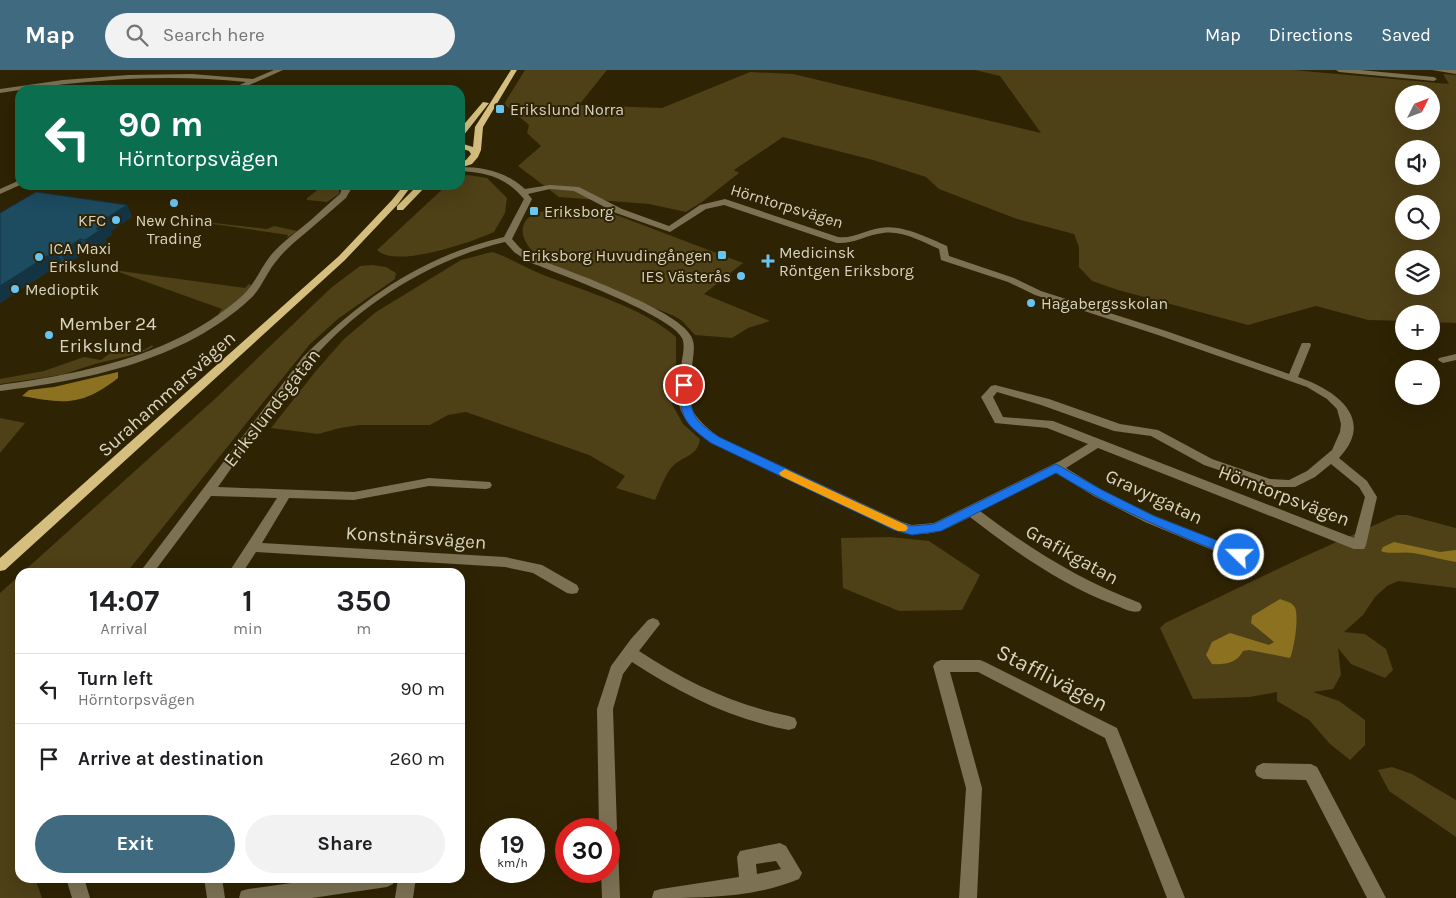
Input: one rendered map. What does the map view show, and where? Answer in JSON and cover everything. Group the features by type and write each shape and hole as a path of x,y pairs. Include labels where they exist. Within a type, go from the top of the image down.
{"main road":[{"path":"465,128 480,112 507,70"},
{"path":"465,163 478,150 479,127 514,70"},
{"path":"465,147 472,149 474,156"},
{"path":"355,245 399,190"},
{"name":"Surahammarsvägen","path":"0,566 234,357 355,245 396,202 404,190"},
{"name":"Surahammarsvägen","path":"355,245 392,216 418,190"}],"street":[{"path":"245,85 280,70"},
{"path":"1338,70 1434,78 1428,70"},
{"path":"1435,70 1456,72"},
{"path":"42,85 84,79 143,75 199,75 256,81"},
{"path":"0,91 15,89"},
{"path":"474,156 512,182 528,199 507,239 517,250 532,260 649,310 677,325 687,338 689,348 684,385 686,413 696,427 715,440 882,520 912,530 936,528 1056,468 1085,452 1096,443"},
{"path":"465,167 481,169 500,175"},
{"path":"0,192 15,184"},
{"name":"Hörntorpsvägen","path":"523,192 550,187 576,189 603,204 670,229 715,201 725,202 848,242 882,230 892,230 944,248 944,258 1011,280 1038,293 1292,378 1329,395 1340,404 1345,415 1346,433 1344,440 1331,458 1311,474 1291,484 1268,483 1208,462 1154,433 1118,428 1046,402 995,388 987,398 999,420 1049,424 1359,545 1372,497 1363,484 1331,458"},
{"path":"0,388 40,383 115,365 154,352 208,326 247,298 276,254 343,196 346,190"},
{"name":"Erikslundsgatan","path":"150,568 308,359 358,313 417,272 441,258 473,246 507,239"},
{"path":"1292,378 1306,345"},
{"path":"1443,360 1456,357"},
{"name":"Gravyrgatan","path":"1056,468 1098,493 1150,519 1239,555"},
{"name":"Konstnärsvägen","path":"208,491 354,496 429,482 486,484"},
{"path":"239,568 286,495"},
{"name":"Grafikgatan","path":"971,511 1015,545 1057,572 1116,601 1135,607"},
{"name":"Konstnärsvägen","path":"253,547 505,562 537,569 572,588"},
{"path":"608,818 605,709 616,671 636,643 653,624"},
{"path":"630,653 665,677 712,702 747,714 789,723"},
{"name":"Stafflivägen","path":"968,898 974,788 941,666 980,666 1111,734 1176,898"},
{"path":"1263,771 1311,772 1377,898"},
{"path":"76,883 81,898"},
{"path":"214,883 216,898"},
{"path":"248,898 352,883"},
{"path":"404,898 406,883"},
{"path":"610,883 610,898"},
{"path":"660,898 749,884"}],"shaded area":[{"path":"525,70 607,70 579,105 662,108 750,72 793,74 1041,133 1000,76 975,70 1293,70 1449,84 1443,74 1456,75 1456,323 1440,322 1440,305 1395,305 1395,321 1368,320 1316,306 1248,325 1118,290 1092,281 1079,267 1079,247 1074,234 1017,219 939,189 926,177 873,160 783,137 734,170 739,173 686,212 649,204 559,197 518,166 541,146 527,133 529,125 504,104"},
{"path":"465,175 487,178 507,198 505,213 494,232 469,242 417,255 400,257 387,255 377,250 442,190 465,190"},
{"path":"317,190 339,190 339,194 327,202 307,200"},
{"path":"569,208 611,213 743,263 704,294 770,321 748,328 732,338 695,335 681,320 674,316 544,261 535,254 526,242 523,227 530,217 536,214 549,210"},
{"path":"179,219 267,229 274,226 297,231 287,238 288,235"},
{"path":"492,252 541,274 630,308 662,326 676,337 676,363 668,384 672,404 683,424 700,439 699,445 693,453 671,468 655,500 616,488 625,476 589,455 466,412 448,415 430,425 360,425 318,434 271,428 343,340 376,312 461,260"},
{"path":"360,266 386,267 396,273 395,279 339,318 310,344 130,568 27,568 217,397 332,287"},
{"path":"113,270 245,288 249,284 251,285 248,291 222,313 218,314 222,309"},
{"path":"124,343 144,350 152,345 153,347 141,353 95,364 61,375 0,384 0,379 44,371 84,357 101,360"},
{"path":"118,372 118,378 105,387 94,394 73,401 22,396 29,390 54,387"},
{"path":"0,418 25,423 0,453"},
{"path":"1397,515 1407,515 1456,528 1456,588 1398,581 1387,586 1375,597 1363,615 1344,632 1365,634 1386,649 1393,670 1385,678 1351,664 1338,648 1341,675 1333,689 1313,692 1339,701 1365,720 1365,745 1350,760 1330,744 1309,720 1277,701 1277,692 1249,697 1193,699 1160,628 1165,623 1301,558"},
{"path":"890,537 929,541 980,575 962,610 899,611 843,588 841,538"},
{"path":"1394,542 1440,552 1456,550 1456,562 1413,553 1388,553 1381,551 1383,547"},
{"path":"15,580 15,883 37,883 42,898 0,898 0,593"},
{"path":"1280,599 1294,606 1296,610 1296,632 1290,658 1249,650 1243,651 1234,661 1212,664 1206,655 1212,642 1230,633 1269,645 1274,642 1251,623 1252,616"},
{"path":"1392,767 1412,774 1456,800 1456,837 1389,791 1378,770"}],"building":[{"name":"ICA Maxi Erikslund","path":"36,192 127,205 100,222 106,223 96,229 100,230 85,240 80,239 60,252 55,251 0,286 0,213"}],"slow traffic":[{"path":"785,473 902,528"}],"place":[{"name":"Erikslund Norra","path":"500,109"},
{"name":"New China Trading","path":"174,203"},
{"name":"Eriksborg","path":"534,211"},
{"name":"KFC","path":"116,220"},
{"name":"Eriksborg Huvudingången","path":"722,255"},
{"name":"ICA Maxi Erikslund","path":"39,257"},
{"name":"Medicinsk Röntgen Eriksborg","path":"768,261"},
{"name":"IES Västerås","path":"741,276"},
{"name":"Medioptik","path":"15,289"},
{"name":"Hagabergsskolan","path":"1031,303"},
{"name":"Member 24 Erikslund","path":"49,335"}],"route":[{"path":"684,385 684,405 691,422 715,440 898,526 912,530 936,528 1056,468 1098,493 1150,519 1239,555"}]}
